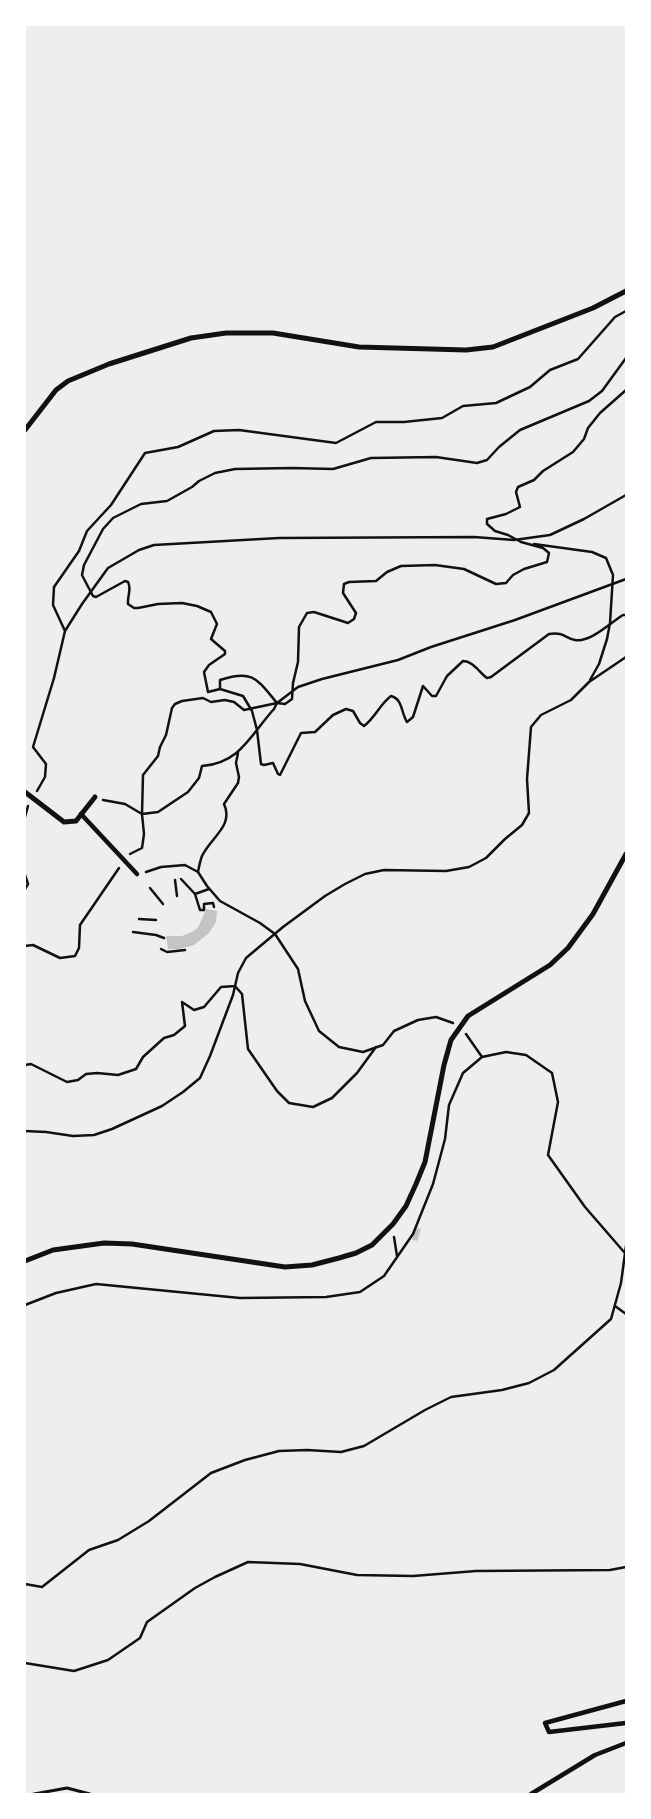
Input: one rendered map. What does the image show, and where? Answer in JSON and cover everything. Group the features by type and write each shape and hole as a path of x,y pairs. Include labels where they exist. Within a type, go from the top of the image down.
{"street":[{"path":"25,430 56,390 68,381 109,364 191,338 226,333 273,333 359,346 466,350 493,347 592,308 626,291"},
{"path":"25,792 64,822 76,821 95,797"},
{"path":"82,814 138,874"},
{"path":"25,1262 53,1250 104,1243 132,1244 285,1267 312,1265 356,1252 372,1245 393,1224 406,1206 425,1162 451,1040 468,1016 550,965 568,948 593,914 626,854"},
{"path":"626,1701 545,1723 549,1732 626,1723"},
{"path":"531,1794 595,1755 626,1743"}],"lane":[{"path":"34,1794 67,1788 90,1794"}],"path":[{"path":"65,631 53,605 54,587 79,551 87,532 111,505 145,453 178,447 214,431 239,430 336,443 376,422 404,422 442,418 463,406 496,403 530,386 550,370 578,359 615,316 626,311"},
{"path":"626,358 602,391 589,401 520,430 486,460 477,463 436,457 371,458 333,469 235,469 215,473 167,501 140,504 113,518 102,529 83,569 84,579 94,596 99,597 125,581 130,586 128,604 134,608 164,603 182,603 197,606 211,612 217,624 211,639 225,654 209,665 204,672 208,692 220,689 243,696 250,708 257,730 261,764 273,763 280,775 301,734 316,732 333,715 346,709 353,711 360,724 364,726 391,696 398,699 407,722 413,717 423,686 432,696 436,696 447,676 463,661 468,661 487,678 491,677 549,634 557,633 574,640 584,640 594,636 610,623 626,614"},
{"path":"25,946 34,944 60,958 75,956 79,948 80,925 124,860 132,852 142,848 144,834 142,814 144,775 158,756 166,735 172,708 175,704 203,698 211,702 225,700 234,702 244,710 277,703 285,704 292,699 298,662 299,627 307,613 314,612 348,623 354,619 356,613 343,593 344,584 376,581 387,572 401,566 435,565 464,569 496,584 506,583 524,569 546,562 549,559 549,553 543,548 521,542 495,530 487,524 487,519 506,514 520,507 516,492 518,488 534,480 543,471 572,452 584,439 588,428 600,413 626,390"},
{"path":"33,798 45,777 46,764 33,747 54,678 65,631 108,568 139,550 154,545 279,538 474,537 517,540 550,535 626,495"},
{"path":"521,542 592,552 606,558 613,575 610,623 599,664 589,682"},
{"path":"95,797 108,802 125,804 142,814 158,812 188,792 199,778 202,766 220,764 238,753 277,703 293,689 322,678 398,660 626,579"},
{"path":"25,1132 46,1132 73,1136 94,1135 112,1129 162,1106 183,1092 200,1078 210,1056 238,974 246,958 326,896 365,874 384,870 446,871 469,867 486,858 522,825 529,813 527,780 531,727 541,715 570,700 589,682 626,657"},
{"path":"220,689 220,680 241,675 260,682 277,703"},
{"path":"198,872 202,857 214,838 224,828 228,812 224,804 238,783 239,777 236,763 238,753"},
{"path":"138,874 161,867 185,866 198,872 220,901 260,922 275,934 298,970 305,1001 319,1031 339,1047 363,1052 376,1048 383,1045 394,1031 418,1020 436,1017 461,1027 482,1057"},
{"path":"25,875 28,884 25,889"},
{"path":"181,879 195,894 200,910 204,910 204,904 212,903 214,907"},
{"path":"175,880 177,896"},
{"path":"150,888 163,904"},
{"path":"195,894 209,888"},
{"path":"139,919 156,920"},
{"path":"133,932 164,938"},
{"path":"161,949 167,952 185,950"},
{"path":"235,986 242,994 248,1049 277,1091 289,1103 313,1107 332,1098 357,1073 376,1048"},
{"path":"25,1065 31,1064 68,1082 78,1080 86,1074 118,1075 136,1069 143,1057 164,1038 174,1035 185,1026 182,1002 194,1010 204,1007 221,988 235,986"},
{"path":"25,1305 56,1293 96,1284 240,1298 326,1296 360,1292 384,1276 413,1234 433,1184 445,1139 449,1105 463,1073 482,1057 506,1052 526,1055 552,1073 558,1102 548,1155 585,1207 624,1252"},
{"path":"393,1224 397,1257"},
{"path":"25,1584 42,1587 89,1550 118,1540 149,1521 211,1473 245,1460 279,1451 341,1452 364,1446 451,1397 502,1390 529,1383 554,1370 611,1319 621,1283 626,1246"},
{"path":"615,1306 626,1314"},
{"path":"25,1663 74,1671 108,1660 140,1638 147,1622 195,1588 215,1576 248,1562 300,1564 357,1575 385,1576 413,1576 476,1571 610,1570 626,1567"}],"shaded area":[{"path":"25,25 626,25 626,1794 25,1794"}],"building":[{"path":"206,909 217,911 216,922 209,933 194,945 179,949 168,949 166,936 182,936 194,931 199,926"},
{"path":"416,1228 421,1229 417,1241 412,1240"}]}
